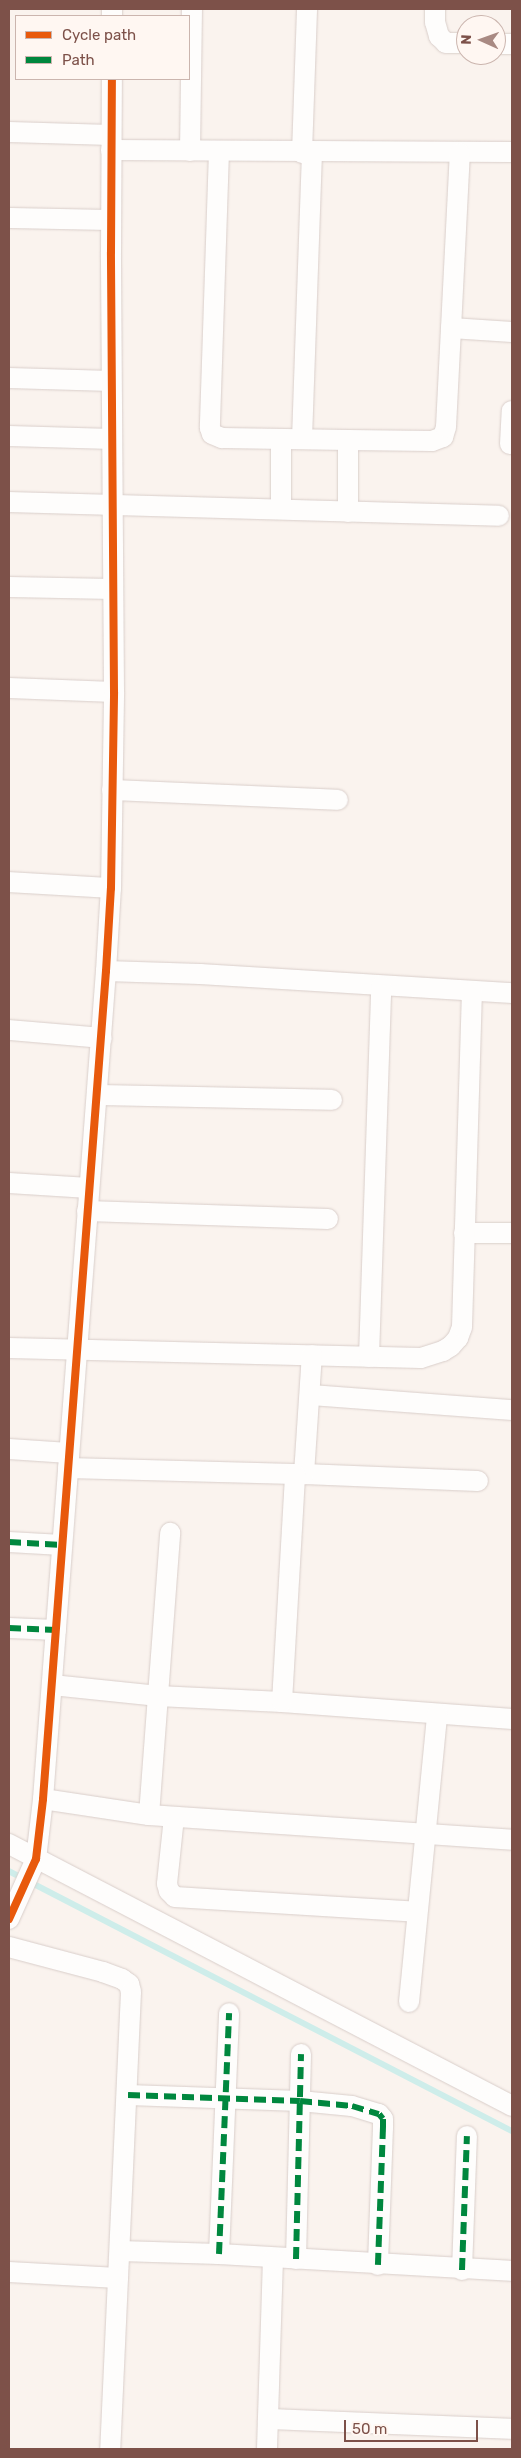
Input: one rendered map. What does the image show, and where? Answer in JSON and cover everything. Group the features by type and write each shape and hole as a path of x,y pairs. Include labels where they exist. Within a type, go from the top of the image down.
{"street":[{"path":"190,151 192,9"},
{"path":"302,439 307,153 307,9"},
{"path":"435,9 435,22 439,36 446,43 456,43"},
{"path":"9,1919 35,1863 43,1799 87,1210 98,1095 111,888 114,692 111,381 112,80"},
{"path":"9,132 190,151 307,153 512,152"},
{"path":"219,151 210,428 212,434 222,438 432,441 443,437 446,427 460,153"},
{"path":"9,218 111,220"},
{"path":"451,328 512,332"},
{"path":"9,378 111,381"},
{"path":"510,444 512,411"},
{"path":"9,436 112,439"},
{"path":"281,439 281,508"},
{"path":"348,440 348,512"},
{"path":"9,502 281,508 348,512 499,516"},
{"path":"9,587 113,589"},
{"path":"9,688 114,692"},
{"path":"112,790 338,800"},
{"path":"9,882 111,888"},
{"path":"106,971 210,974 472,992 512,993"},
{"path":"369,1357 381,986"},
{"path":"9,1348 421,1358 442,1351 458,1338 462,1327 472,992"},
{"path":"9,1030 102,1038"},
{"path":"98,1095 332,1100"},
{"path":"9,1183 89,1188"},
{"path":"87,1210 328,1219"},
{"path":"464,1233 512,1233"},
{"path":"282,1702 300,1474 311,1395 312,1355"},
{"path":"311,1395 512,1410"},
{"path":"9,1449 69,1460 300,1474 478,1481"},
{"path":"149,1815 170,1533"},
{"path":"9,1542 62,1546"},
{"path":"9,1628 56,1630"},
{"path":"52,1685 158,1696 282,1702 512,1720"},
{"path":"409,2002 437,1714"},
{"path":"43,1799 149,1815 512,1840"},
{"path":"174,1817 168,1884 169,1891 175,1897 417,1912"},
{"path":"9,1844 35,1863 512,2106"},
{"path":"9,1947 103,1972 122,1979 129,1984 132,2002 110,2449"},
{"path":"219,2254 229,2013"},
{"path":"296,2259 301,2054"},
{"path":"128,2095 300,2101 372,2110 383,2119 378,2265"},
{"path":"462,2270 467,2136"},
{"path":"120,2251 219,2254 462,2270 512,2271"},
{"path":"267,2449 273,2258"},
{"path":"9,2272 118,2278"},
{"path":"268,2419 512,2429"}],"waterway":[{"path":"9,1871 512,2131"}],"marked path":[{"path":"9,1542 62,1545"},
{"path":"9,1628 56,1630"},
{"path":"219,2254 229,2013"},
{"path":"296,2259 301,2054"},
{"path":"128,2095 300,2101 352,2106 379,2114 383,2119 383,2127 378,2265"},
{"path":"462,2270 467,2136"}],"cycle path":[{"path":"9,1919 36,1859 43,1799 111,888 114,692 111,252 112,80"}]}
